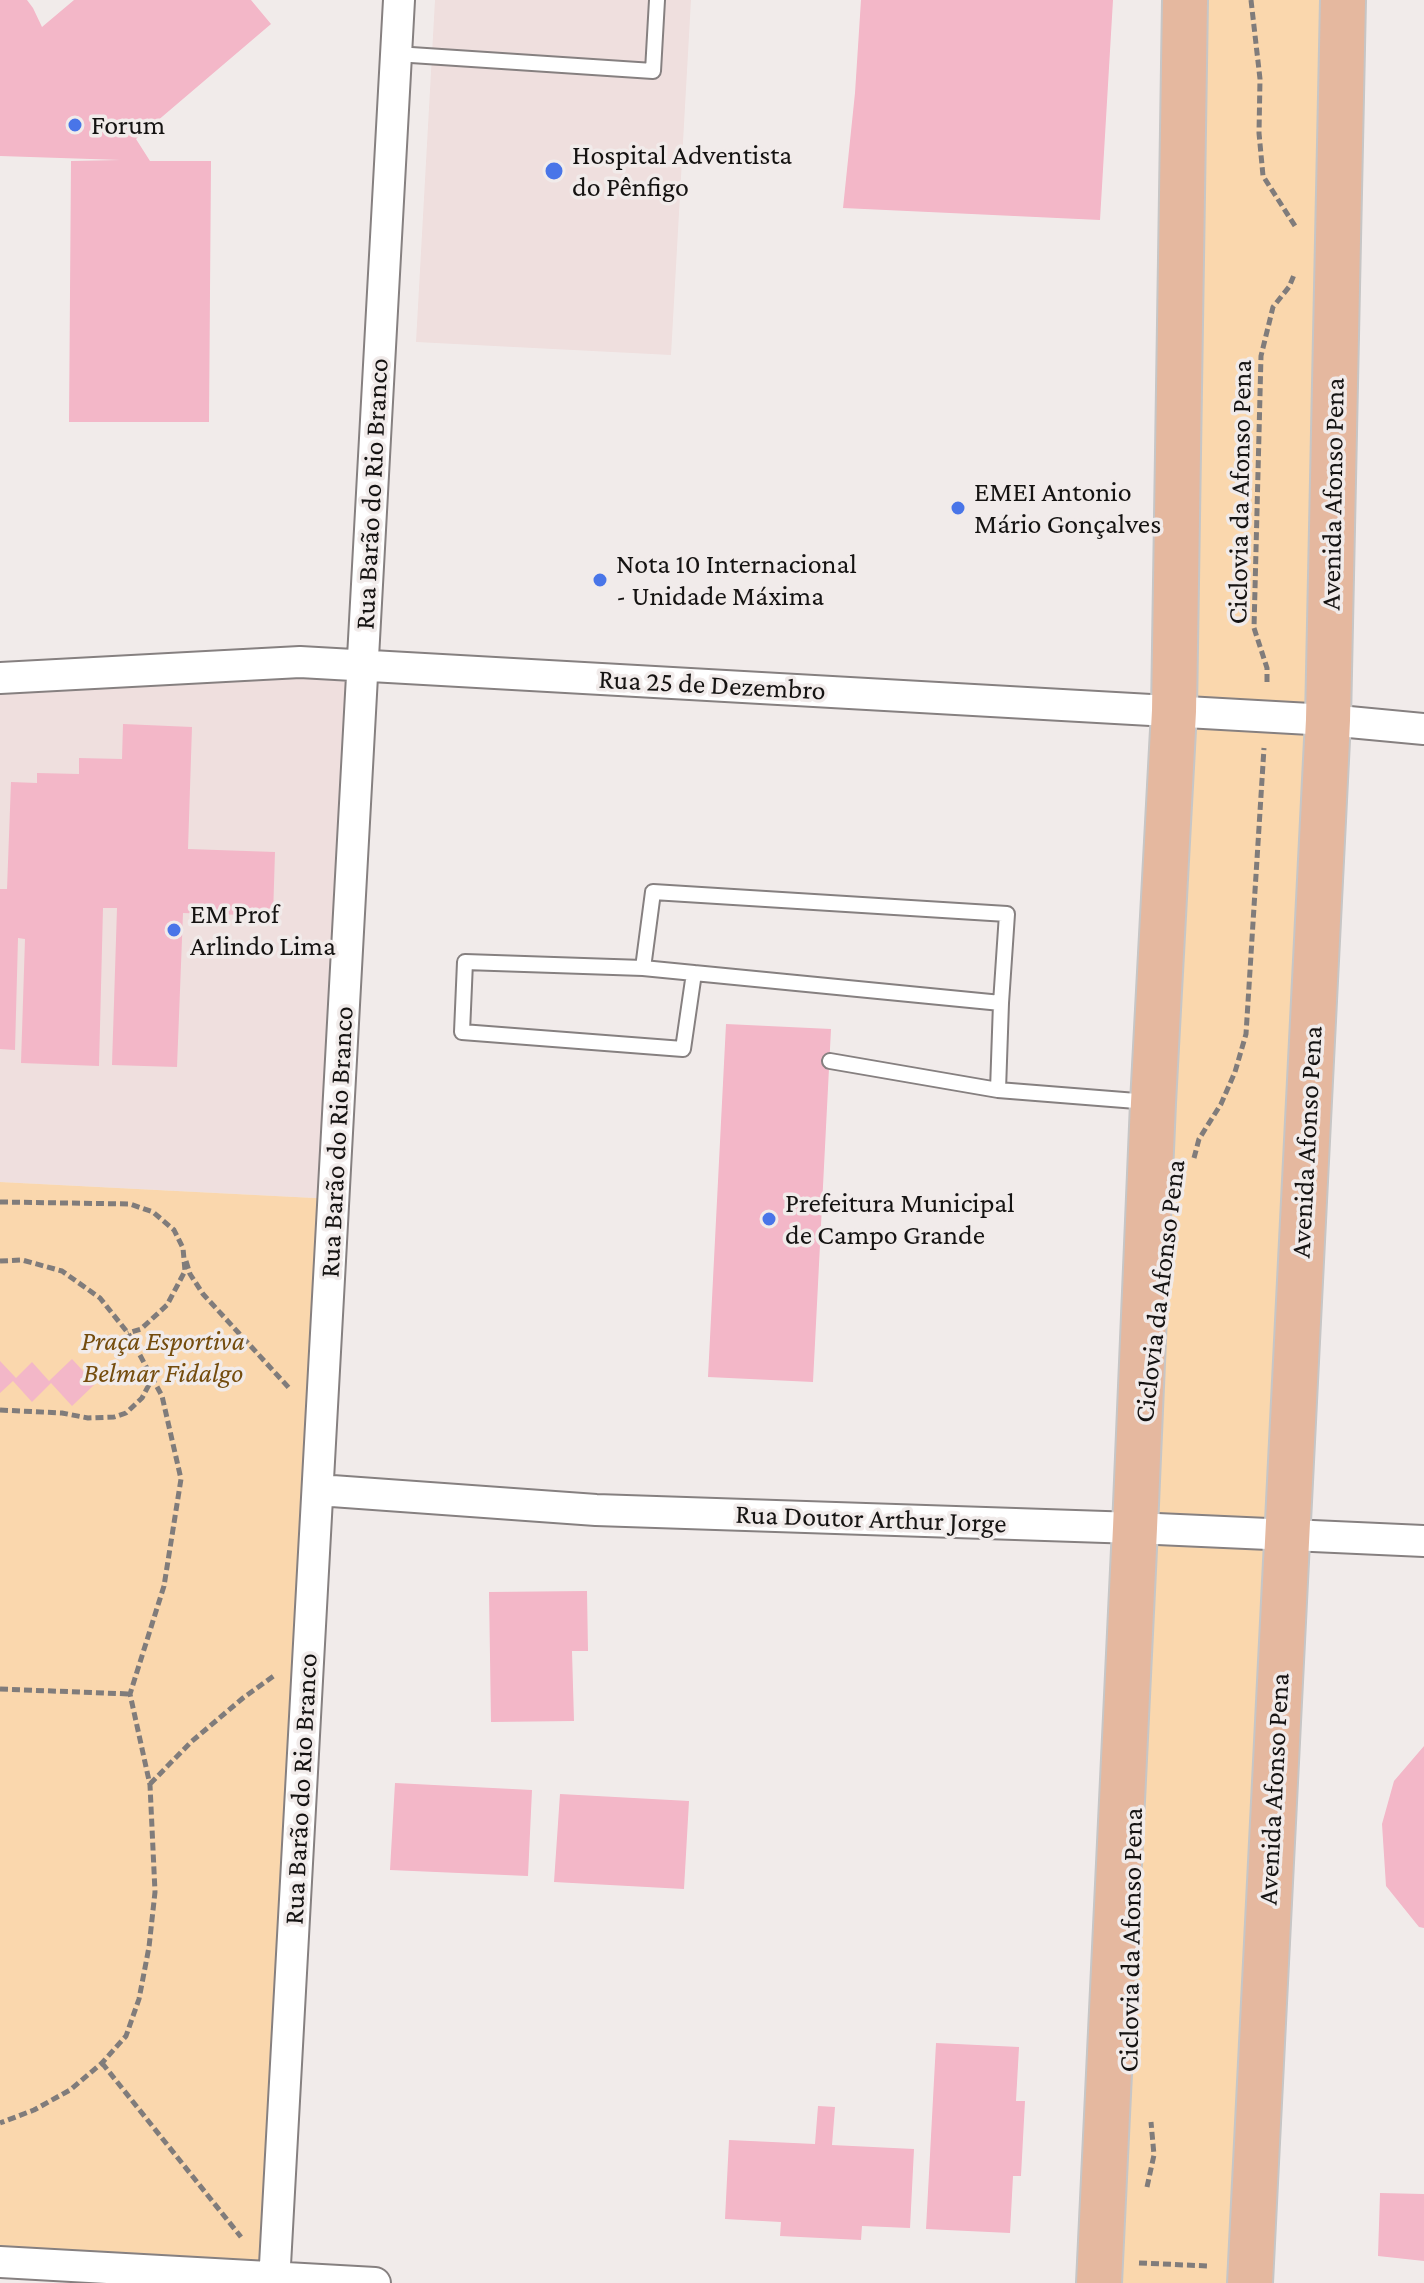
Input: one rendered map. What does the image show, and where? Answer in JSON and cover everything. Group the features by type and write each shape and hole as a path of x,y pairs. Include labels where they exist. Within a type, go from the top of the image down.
{"main road":[{"path":"1118,2278 1135,1528 1174,711 1185,0"},
{"name":"Avenida Afonso Pena","path":"1250,2275 1328,720 1343,0"}],"street":[{"name":"Rua Barão do Rio Branco","path":"274,2280 399,0"},
{"name":"Rua 25 de Dezembro","path":"0,678 300,662 1265,716 1424,729"},
{"name":"Rua Doutor Arthur Jorge","path":"318,1490 596,1510 1424,1541"},
{"path":"0,2262 274,2280 375,2283"}],"lane":[{"path":"396,54 653,71 657,0"},
{"path":"643,968 653,892 1007,914 998,1090"},
{"path":"694,973 683,1049 462,1032 465,962 643,968 1001,1003"},
{"path":"830,1061 998,1090 1153,1103"}],"path":[{"path":"1251,0 1260,79 1259,133 1263,176 1295,222 1296,235"},
{"name":"Ciclovia da Afonso Pena","path":"1192,1168 1199,1139 1221,1104 1235,1072 1246,1034 1262,809 1267,668 1254,628 1261,356 1273,307 1289,287 1294,274"},
{"path":"0,1202 130,1204 153,1212 174,1230 190,1274 203,1294 321,1424"},
{"path":"128,1333 141,1329 167,1305 185,1271 183,1248"},
{"path":"0,1261 22,1260 62,1271 100,1298 128,1333 162,1396 181,1479 164,1586 130,1694 150,1785 155,1892 139,1999 126,2036 102,2063 58,2097 0,2123"},
{"path":"0,1410 62,1413 88,1418 114,1417 126,1413 142,1398 152,1378"},
{"path":"150,1785 191,1742 243,1698 272,1677 308,1660"},
{"path":"0,1689 130,1694"},
{"path":"102,2063 274,2280"},
{"name":"Ciclovia da Afonso Pena","path":"1145,2197 1154,2155 1150,2109"},
{"path":"1138,2250 1138,2263"},
{"path":"1118,2278 1138,2263 1250,2275"}],"shaded area":[{"name":"Hospital Adventista do Pênfigo","path":"435,0 691,0 671,355 416,342"},
{"name":"EM Prof Arlindo Lima","path":"363,666 334,1199 0,1182 0,679"}],"green space":[{"path":"1185,0 1343,0 1250,2283 1099,2283"},
{"name":"Praça Esportiva Belmar Fidalgo","path":"0,1182 334,1199 274,2278 0,2262"}],"building":[{"path":"0,0 27,0 42,27 74,0 251,0 271,24 136,139 150,161 211,161 209,422 69,422 71,161 121,160 0,156"},
{"path":"861,0 1113,0 1100,220 843,208"},
{"path":"123,724 192,727 188,849 275,852 273,916 183,913 177,1067 112,1065 117,908 103,908 99,1066 21,1063 25,939 18,938 15,1050 0,1049 0,889 7,889 11,782 37,783 37,773 79,774 79,758 122,759"},
{"name":"Prefeitura Municipal de Campo Grande","path":"726,1024 831,1029 813,1382 708,1377"},
{"path":"72,1359 95,1384 72,1406 51,1383 32,1402 13,1381 0,1393 0,1361 16,1378 32,1362 49,1381"},
{"path":"587,1591 588,1651 572,1651 574,1721 491,1722 489,1592"},
{"path":"1424,1746 1424,1928 1419,1927 1386,1886 1382,1824 1394,1781"},
{"path":"395,1783 532,1790 528,1876 390,1870"},
{"path":"560,1794 689,1801 684,1889 554,1882"},
{"path":"936,2043 1019,2047 1016,2101 1025,2101 1021,2176 1013,2176 1010,2233 926,2229"},
{"path":"818,2106 835,2107 832,2145 914,2149 910,2228 862,2226 861,2240 780,2236 781,2222 725,2219 729,2140 815,2144"},
{"path":"1380,2193 1424,2194 1424,2261 1378,2256"}],"place":[{"name":"Forum","path":"75,125"},
{"name":"Hospital Adventista do Pênfigo","path":"554,171"},
{"name":"EMEI Antonio Mário Gonçalves","path":"958,508"},
{"name":"Nota 10 Internacional - Unidade Máxima","path":"600,580"},
{"name":"EM Prof Arlindo Lima","path":"174,930"},
{"name":"Prefeitura Municipal de Campo Grande","path":"769,1219"}]}
